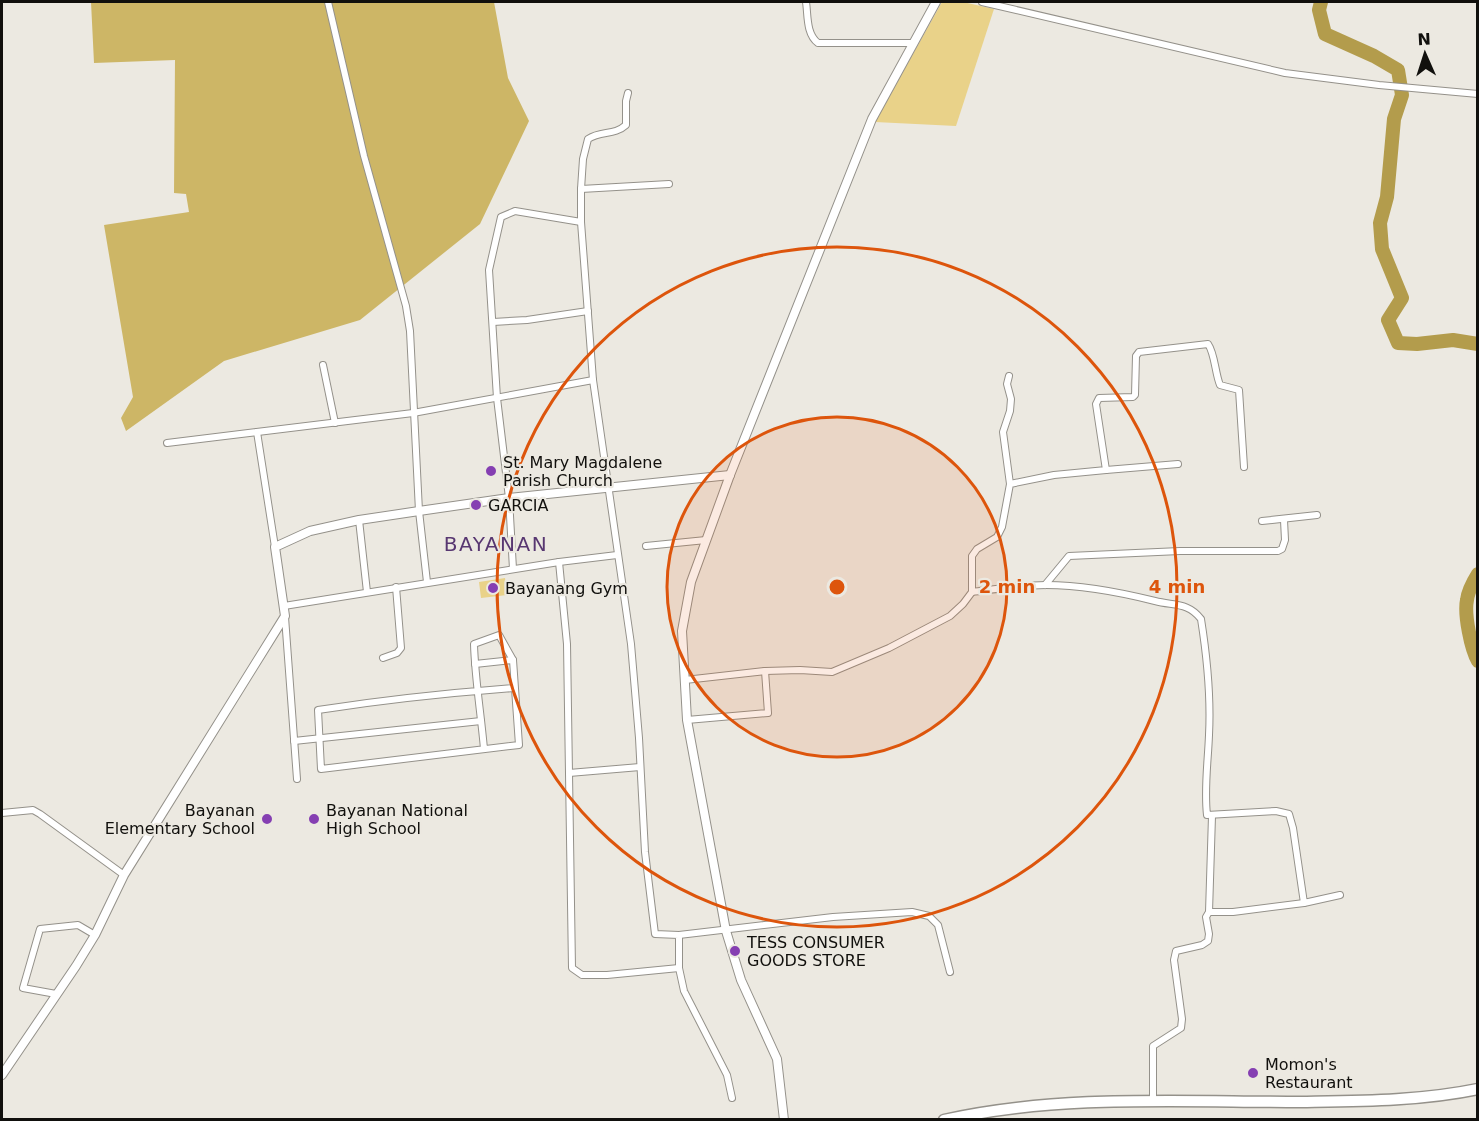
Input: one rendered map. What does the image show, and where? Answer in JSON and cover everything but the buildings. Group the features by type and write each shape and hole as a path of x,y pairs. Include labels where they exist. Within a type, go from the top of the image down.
{"main road":[{"path":"944,1119 1060,1104 1153,1100 1375,1101 1451,1094 1478,1089"}],"street":[{"path":"328,2 364,156 406,306 410,331 419,511 427,582"},
{"path":"806,2 809,29 813,39 818,43 913,44"},
{"path":"784,1119 777,1059 741,980 726,931 687,720 682,631 691,582 730,475 872,119 936,2"},
{"path":"982,2 1285,73 1478,94"},
{"path":"628,93 626,124 618,131 594,135 588,139 583,159 581,222 593,380 631,644 645,852 655,934 679,935 726,931 833,917 912,912 929,916 938,925 950,972"},
{"path":"581,189 669,184"},
{"path":"513,569 509,498 497,398 489,270 501,217 515,211 581,222"},
{"path":"493,322 527,320 588,311"},
{"path":"1106,470 1096,404 1099,399 1135,395 1136,356 1139,352 1208,344 1212,348 1213,363 1220,386 1239,390 1244,467"},
{"path":"324,364 335,423"},
{"path":"685,680 765,671 832,672 889,648 950,616 963,604 972,592 972,555 977,549 997,537 1002,527 1010,484 1003,432 1010,411 1011,399 1007,384 1009,376"},
{"path":"167,443 413,413 593,380"},
{"path":"258,432 284,606 297,779"},
{"path":"1010,484 1047,476 1178,464"},
{"path":"275,547 310,531 359,520 509,498 730,475"},
{"path":"1262,521 1317,515"},
{"path":"359,520 367,592"},
{"path":"1045,585 1069,556 1180,550 1278,551 1282,549 1285,540 1284,520"},
{"path":"646,546 706,540"},
{"path":"284,606 427,582 617,555"},
{"path":"559,562 567,644 572,968 582,975 679,968"},
{"path":"972,592 1045,585 1122,592 1158,602 1184,605 1194,611 1201,619 1209,682 1209,735 1205,794 1207,815 1276,812 1289,814 1304,903"},
{"path":"383,658 397,653 401,648 396,588"},
{"path":"2,1075 95,935 124,875 285,616"},
{"path":"484,749 478,691 475,664 474,644 499,634 513,660 519,745 321,769 318,710 478,691 514,688"},
{"path":"475,664 513,660"},
{"path":"687,720 768,713 765,671"},
{"path":"294,741 481,721"},
{"path":"569,773 640,767"},
{"path":"2,813 33,810 124,875"},
{"path":"1153,1100 1153,1046 1181,1028 1182,1019 1174,955 1176,951 1202,945 1208,941 1206,917 1209,912 1212,816"},
{"path":"1209,912 1233,912 1304,903 1340,895"},
{"path":"56,994 23,988 40,929 78,925 95,935"},
{"path":"679,935 679,968 688,1001 728,1075 732,1098"}],"shaded area":[{"path":"91,2 494,2 508,78 529,121 480,224 360,320 224,361 126,431 121,418 133,397 104,225 189,212 186,194 174,193 175,60 94,63"},
{"path":"942,2 963,2 994,9 956,126 875,122"},
{"name":"Bayanang Gym","path":"505,578 507,595 481,598 479,582"}],"waterway":[{"path":"1321,2 1319,10 1325,34 1374,56 1398,70 1402,95 1394,119 1387,197 1380,223 1382,249 1402,298 1388,320 1398,343 1417,344 1453,340 1478,344"},
{"path":"1478,574 1470,590 1466,606 1469,631 1478,661"}],"place":[{"name":"St. Mary Magdalene Parish Church","path":"491,471"},
{"name":"GARCIA","path":"476,505"},
{"name":"Bayanang Gym","path":"493,588"},
{"name":"Bayanan Elementary School","path":"267,819"},
{"name":"Bayanan National High School","path":"314,819"},
{"name":"TESS CONSUMER GOODS STORE","path":"735,951"},
{"name":"Momon's Restaurant","path":"1253,1073"}],"district":[{"name":"BAYANAN","path":"496,544"}]}
